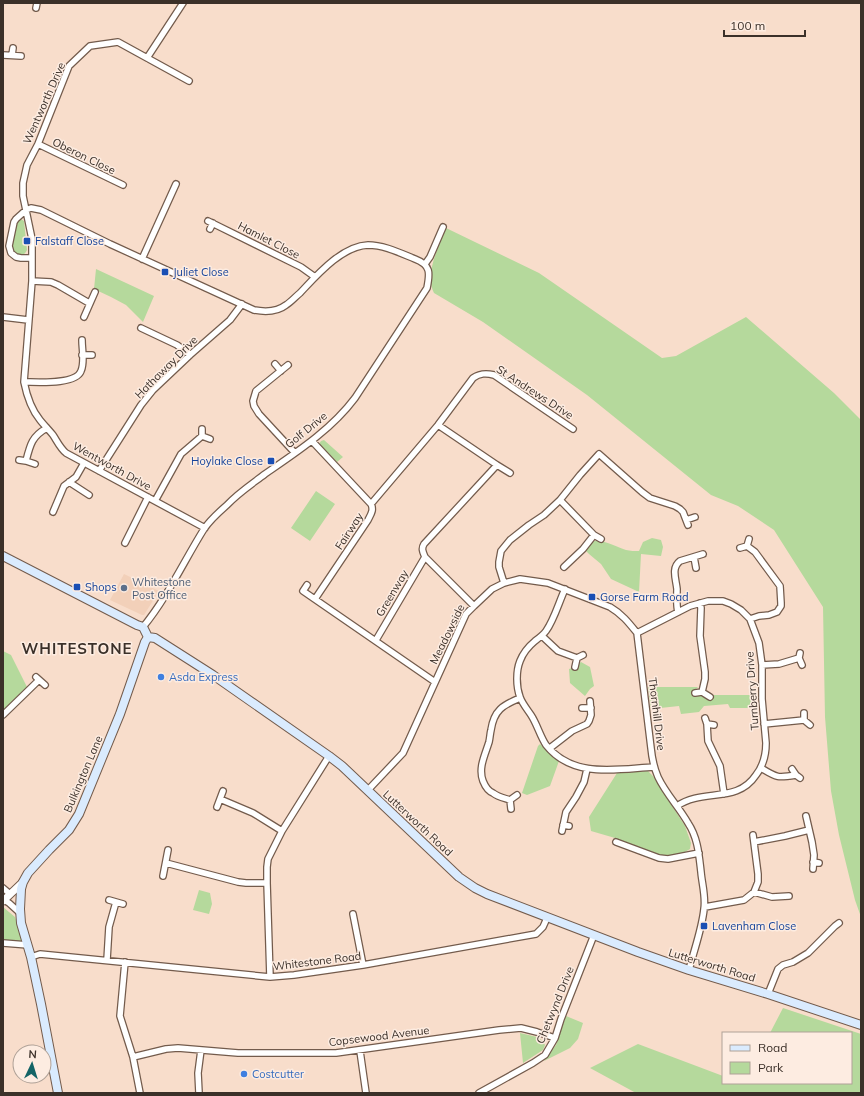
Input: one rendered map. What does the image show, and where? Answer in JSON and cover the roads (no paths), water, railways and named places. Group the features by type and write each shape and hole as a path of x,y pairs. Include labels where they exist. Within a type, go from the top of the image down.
{"main road":[{"path":"3,556 143,627 148,637"},
{"name":"Lutterworth Road","path":"148,637 155,638 213,675 329,756 368,790 459,877 475,888 547,918 689,970 768,994 861,1025"},
{"name":"Bulkington Lane","path":"58,1093 31,957 21,923 20,898 23,882 28,873 69,830 79,814 120,714 148,637"}],"street":[{"path":"147,58 183,3"},
{"name":"Wentworth Drive","path":"189,81 118,42 90,46 69,66 38,144 27,165 23,183 23,196 32,239 32,281 24,382 30,406 66,453 205,528"},
{"path":"12,55 13,48"},
{"path":"3,55 21,56"},
{"name":"Oberon Close","path":"38,144 123,185"},
{"path":"142,259 176,184"},
{"path":"32,258 16,257 11,253 9,246 14,222 26,210 31,208 41,210 142,259 254,310 264,312 275,311 286,306 315,277 339,256 350,249 368,245 386,248 425,264 430,257 443,227"},
{"name":"Hamlet Close","path":"210,229 211,222 302,267 315,277"},
{"name":"Golf Drive","path":"143,627 174,581 205,528 228,503 312,440 345,412 352,403 426,288 429,270 425,264"},
{"path":"32,281 51,282 89,303"},
{"path":"84,318 89,303 95,292"},
{"name":"Hathaway Drive","path":"99,471 141,405 153,390 230,320 242,304"},
{"path":"3,317 28,320"},
{"path":"142,328 177,345 190,355"},
{"path":"24,382 60,382 74,378 80,374 83,367 82,340"},
{"path":"82,355 92,355"},
{"path":"275,364 281,371"},
{"path":"288,365 256,391 253,401 259,414 295,453"},
{"name":"St Andrews Drive","path":"438,424 473,378 482,374 494,375 573,428"},
{"path":"371,504 438,424 510,473"},
{"path":"26,461 30,445 33,440 39,432 47,428"},
{"path":"155,501 181,454 202,436 202,429"},
{"path":"202,436 210,439"},
{"name":"Fairway","path":"312,440 371,504 372,507 372,514 315,599"},
{"path":"504,583 499,567 501,551 510,540 544,515 560,500 599,454 650,498 675,506 683,512 687,522 695,517"},
{"path":"19,460 35,464"},
{"path":"53,512 64,486 76,477 84,463"},
{"path":"425,557 422,551 424,544 497,465"},
{"path":"69,482 89,495"},
{"path":"125,543 148,497"},
{"path":"560,500 594,534 601,539"},
{"path":"564,567 571,564 594,534"},
{"path":"747,546 749,539"},
{"path":"474,606 492,589 504,583 520,579 548,583 610,607 626,619 637,634 690,606 714,600 731,604 742,610 750,619 777,612 781,606 780,586 755,552 747,546"},
{"path":"740,548 747,546"},
{"path":"678,612 676,607 677,588 675,570 678,563 680,561 703,554"},
{"name":"Meadowside","path":"368,790 403,753 466,614 474,606 425,557"},
{"name":"Greenway","path":"376,640 425,557"},
{"path":"694,557 696,568"},
{"path":"307,585 303,591 435,682"},
{"path":"565,589 550,625 542,636 530,645 520,661 517,678 520,698 534,719 545,744 555,754 564,760 588,769 601,770 654,767"},
{"path":"700,603 700,636 705,672 702,692"},
{"name":"Turnberry Drive","path":"677,806 682,802 693,798 731,793 740,790 751,783 761,768 766,751 762,699 762,665 758,643 750,619"},
{"name":"Thornhill Drive","path":"637,634 650,748 654,767 665,789 692,829 696,838 699,853 705,907 703,920 689,970"},
{"path":"542,636 558,651 577,658 583,655"},
{"path":"762,665 779,664 799,656 802,665"},
{"path":"575,667 577,658"},
{"path":"3,715 38,679 45,685"},
{"path":"696,693 702,692 710,697"},
{"path":"510,800 490,792 485,786 480,773 490,740 494,717 501,708 520,698"},
{"path":"550,748 572,731 587,724 591,715 590,701"},
{"path":"582,708 590,708"},
{"path":"764,724 804,717 810,725"},
{"path":"714,725 706,721 708,741 720,766 724,794"},
{"path":"270,977 267,883 268,859 282,831 329,756"},
{"path":"761,768 780,778 798,776 792,769"},
{"path":"569,826 562,828 566,812 581,787 588,769"},
{"path":"217,807 223,791"},
{"path":"510,800 517,795"},
{"path":"220,799 252,813 282,831"},
{"path":"510,800 511,809"},
{"path":"806,816 816,862 813,869"},
{"path":"754,842 809,830"},
{"path":"705,907 744,900 754,892 758,882 758,874 752,835"},
{"path":"616,842 659,858 668,859 699,853"},
{"path":"163,876 168,850"},
{"path":"166,863 238,882 267,883"},
{"path":"20,913 9,903 3,900 23,882"},
{"path":"3,888 10,894"},
{"path":"754,892 772,897 789,896"},
{"path":"109,900 123,904"},
{"path":"107,960 109,927 116,902"},
{"path":"353,914 363,965"},
{"name":"Whitestone Road","path":"31,957 40,954 270,977 363,965 536,934 543,927 547,918"},
{"path":"768,994 780,966 793,962 808,953 835,923"},
{"name":"Chetwynd Drive","path":"479,1093 545,1055 555,1038 594,935"},
{"path":"3,943 28,945"},
{"path":"125,962 120,1016 132,1057 140,1093"},
{"name":"Copsewood Avenue","path":"132,1057 166,1048 238,1053 336,1054 521,1028 555,1038"},
{"path":"198,1093 198,1073 201,1050"},
{"path":"360,1051 366,1093"}],"place":[{"name":"Falstaff Close","path":"27,241"},
{"name":"Juliet Close","path":"165,272"},
{"name":"Hoylake Close","path":"271,461"},
{"name":"Shops","path":"77,587"},
{"name":"Whitestone Post Office","path":"124,588"},
{"name":"Gorse Farm Road","path":"592,597"},
{"name":"Asda Express","path":"161,677"},
{"name":"Lavenham Close","path":"704,926"},
{"name":"Costcutter","path":"244,1074"}],"district":[{"name":"WHITESTONE","path":"77,648"}]}
